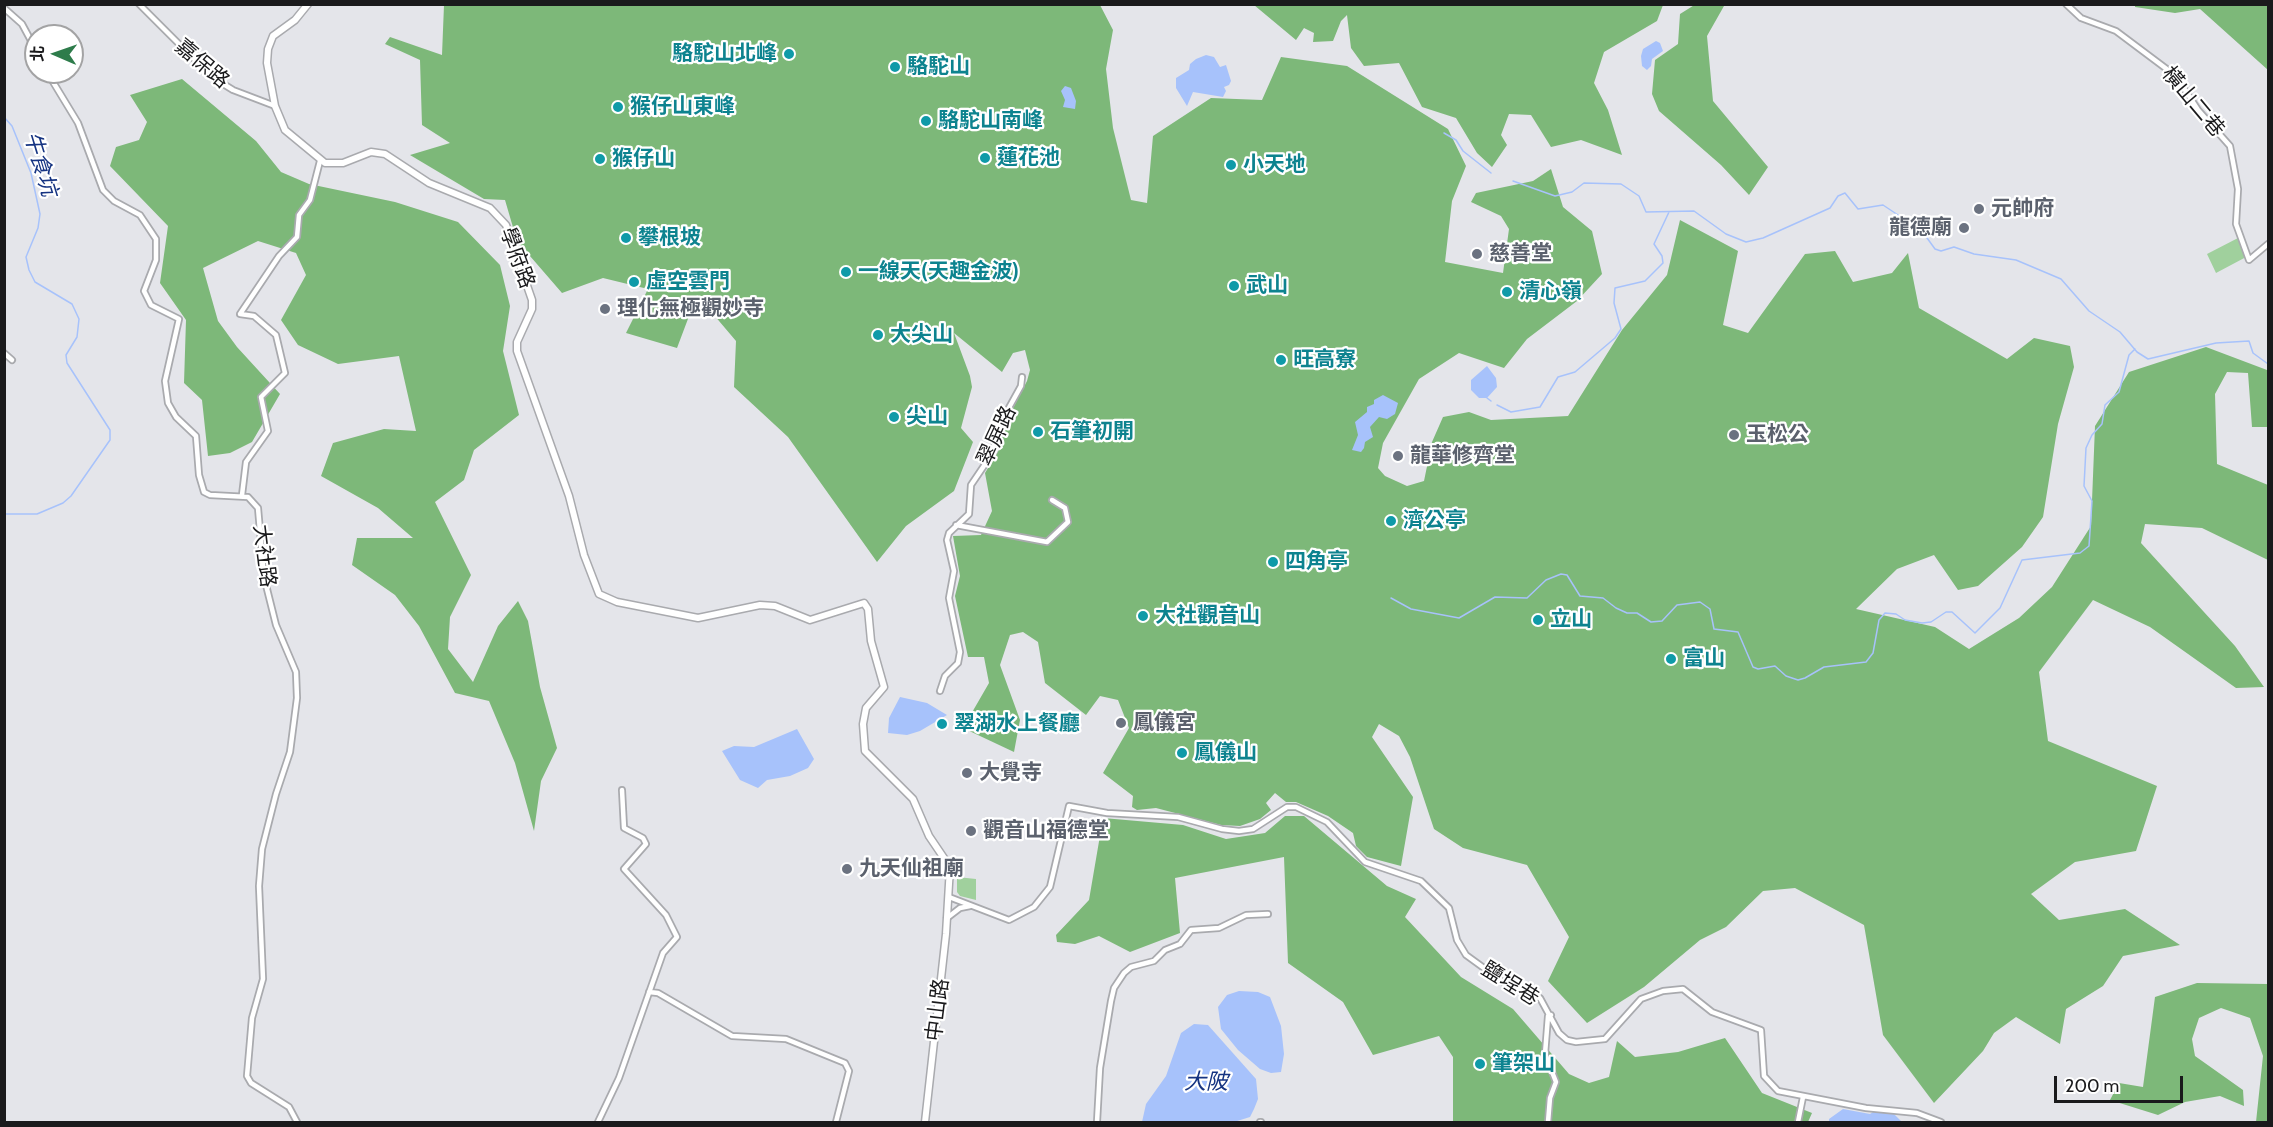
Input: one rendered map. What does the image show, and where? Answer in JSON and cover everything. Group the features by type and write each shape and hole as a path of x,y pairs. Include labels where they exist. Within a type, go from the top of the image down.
{"main road":[{"path":"308,4 270,41 267,63 275,106 285,130 321,161"},
{"name":"學府路","path":"321,161 338,164 371,152 381,152 429,183 490,208 503,220 532,300 532,309 517,342 517,351 569,496 593,581 599,594 609,600 698,618 769,605 810,620 864,603 869,613 871,641 884,687 866,708 863,724 865,751 916,803 929,836 950,864 949,897"},
{"name":"中山路","path":"925,1122 949,897"}],"street":[{"name":"嘉保路","path":"139,4 212,77 233,90 275,106"},
{"name":"橫山二巷","path":"2066,4 2081,18 2116,30 2176,76 2198,110 2230,146 2238,189 2236,224 2249,260 2268,244"},
{"path":"4,8 24,28"},
{"path":"54,84 78,123 103,190 114,201 140,215 156,239 156,260 144,291 151,305 179,319 165,381 168,403 176,417 196,436 202,486 210,495 242,495 246,462 268,431 261,397 285,374 276,335 254,316 240,314 279,256 297,237 299,215 310,200 321,161"},
{"path":"4,353 12,360"},
{"name":"翠屏路","path":"940,691 945,676 958,663 960,652 949,598 954,563 947,540 956,525 969,514 971,485 994,451 995,433 1021,386 1022,378"},
{"name":"大社路","path":"242,495 248,496 258,508 264,577 276,625 296,672 297,698 290,752 276,794 262,849 259,886 263,979 252,1018 246,1076 251,1083 289,1107 297,1122"},
{"path":"956,525 1047,542 1068,522 1065,508 1052,500"},
{"path":"598,1122 619,1078 665,948 677,937 666,915 624,868 646,844 643,838 624,828 622,790"},
{"name":"鹽埕巷","path":"973,906 1009,920 1034,907 1050,887 1069,806 1107,813 1178,817 1221,829 1239,831 1253,830 1287,807 1296,807 1327,822 1365,862 1421,881 1449,908 1457,940 1466,955 1510,987 1538,996 1552,1015 1559,1033 1567,1041 1602,1040 1609,1037 1641,999 1663,991 1687,990 1712,1012 1761,1030 1764,1047 1762,1070 1767,1082 1778,1091 1803,1097 1917,1113 1941,1122"},
{"path":"949,897 973,906"},
{"path":"947,918 960,908 973,906"},
{"path":"1097,1122 1100,1068 1107,1024 1114,988 1124,973 1131,967 1154,961 1165,950 1180,944 1191,930 1219,928 1243,916 1268,914"},
{"path":"649,992 658,993 732,1036 786,1039 845,1063 849,1071 836,1122"},
{"path":"1548,1122 1550,1098 1556,1082 1545,1054 1548,1016 1552,1015"},
{"path":"1798,1122 1803,1097"}],"green space":[{"path":"1696,4 1751,5 1724,6 1707,36 1713,101 1768,167 1749,195 1721,165 1659,111 1652,94 1655,60 1678,44 1680,14"},
{"path":"444,5 1100,5 1113,30 1106,69 1113,128 1131,200 1147,203 1153,136 1211,98 1262,100 1281,57 1347,66 1448,129 1466,166 1452,201 1445,262 1503,273 1509,229 1501,216 1471,202 1476,193 1533,181 1551,169 1563,207 1592,231 1602,274 1577,301 1527,339 1504,368 1459,353 1419,379 1383,443 1378,468 1385,476 1407,486 1424,481 1432,442 1443,417 1469,412 1491,420 1568,416 1622,330 1667,275 1680,220 1738,251 1723,325 1748,333 1805,254 1835,251 1853,282 1892,273 1908,253 1919,308 2007,359 2034,338 2070,346 2074,367 2058,424 2043,517 2022,547 1978,586 1958,590 1934,555 1897,569 1856,609 1935,627 1969,649 2019,618 2052,587 2091,526 2095,426 2129,372 2206,347 2267,370 2268,427 2252,427 2248,373 2227,372 2215,394 2217,464 2268,485 2268,560 2202,528 2145,524 2141,543 2235,646 2264,687 2236,688 2150,627 2093,600 2039,672 2048,741 2157,786 2136,851 2075,862 2031,894 2059,920 2125,909 2180,945 2123,956 2103,986 2066,1009 2060,1044 2016,1017 1994,1033 1983,1051 1934,1103 1883,1035 1864,925 1795,888 1763,891 1726,927 1700,940 1644,987 1587,1023 1548,981 1569,937 1527,865 1463,848 1434,829 1410,757 1399,736 1379,724 1372,737 1413,797 1401,866 1367,857 1356,846 1353,833 1328,816 1296,802 1286,802 1275,793 1266,803 1271,810 1260,819 1240,826 1221,825 1156,808 1137,810 1132,807 1133,796 1103,773 1129,728 1118,700 1100,696 1086,715 1045,683 1038,642 1023,632 1010,635 1000,665 1020,720 1014,752 963,728 989,683 984,657 968,657 955,596 960,576 953,536 981,535 992,511 985,473 999,450 1001,431 1027,381 1030,370 1025,350 1013,353 1002,372 954,333 972,387 961,428 973,442 954,491 906,526 877,562 788,437 734,387 736,341 697,295 677,348 626,333 648,289 603,278 562,293 517,241 505,200 484,199 410,155 450,143 422,125 420,60 385,44 390,37 442,55"},
{"path":"1254,5 1663,5 1657,21 1604,52 1594,83 1608,110 1622,155 1581,140 1551,147 1531,115 1509,114 1501,135 1507,145 1492,167 1477,153 1456,118 1422,107 1399,63 1364,66 1351,48 1347,15 1341,21 1333,41 1313,42 1314,33 1304,28 1296,40"},
{"path":"2135,5 2268,5 2268,70 2200,9 2175,13 2135,7"},
{"path":"182,79 256,141 281,172 309,184 395,202 458,222 500,265 510,306 503,351 519,415 474,450 464,480 435,502 471,575 450,617 448,649 473,682 498,626 518,601 528,621 540,687 557,748 541,781 534,831 515,763 489,701 455,693 419,626 395,595 352,565 357,538 413,538 378,508 321,476 333,443 384,429 416,431 399,356 338,364 298,345 281,320 306,275 296,253 258,241 203,268 218,321 237,347 280,394 252,442 230,453 208,456 202,400 184,383 186,320 160,283 168,226 110,166 116,147 139,140 147,122 130,95"},
{"path":"2238,238 2248,256 2216,273 2207,254"},
{"path":"1285,816 1304,816 1387,886 1416,899 1405,917 1461,977 1513,1009 1569,1074 1589,1083 1609,1077 1617,1041 1635,1057 1678,1052 1725,1038 1762,1093 1812,1113 1808,1122 1453,1122 1453,1057 1439,1036 1373,1055 1343,1002 1288,963 1284,857 1175,878 1180,933 1130,952 1099,936 1075,944 1057,942 1056,935 1089,900 1103,818 1183,825 1226,839 1265,833"},
{"path":"957,877 976,879 976,900 960,896 957,892"},
{"path":"2197,983 2268,984 2268,1122 2256,1122 2263,1056 2250,1018 2221,1008 2199,1018 2192,1039 2195,1056 2243,1090 2244,1106 2220,1096 2185,1102 2158,1115 2110,1100 2119,1083 2143,1087 2155,997"}],"water":[{"path":"1656,41 1660,43 1663,51 1652,59 1651,66 1647,70 1642,66 1643,49"},
{"path":"1206,55 1214,57 1220,67 1226,65 1231,81 1224,87 1226,91 1223,97 1193,92 1187,106 1176,88 1176,78 1189,70 1190,64 1196,59"},
{"path":"1065,86 1071,88 1076,101 1075,109 1063,107 1065,100 1061,91"},
{"path":"1487,366 1496,378 1497,387 1487,398 1479,398 1471,390 1471,380"},
{"path":"1383,395 1398,403 1395,414 1387,419 1379,417 1370,427 1373,437 1365,442 1361,452 1352,450 1358,435 1355,422 1367,412 1367,407 1374,404 1374,400"},
{"path":"900,697 927,703 947,715 920,731 907,735 888,733 889,718"},
{"path":"797,729 814,759 808,768 790,776 767,780 758,788 740,780 722,751 734,746 754,747"},
{"name":"大陂","path":"1239,991 1258,992 1270,997 1281,1026 1284,1054 1281,1072 1271,1073 1260,1069 1238,1050 1221,1029 1218,1007 1227,995"},
{"name":"大陂","path":"1194,1024 1208,1025 1256,1079 1258,1099 1250,1117 1234,1122 1142,1122 1146,1104 1166,1076 1181,1033"},
{"path":"1843,1109 1870,1114 1876,1110 1892,1112 1902,1122 1829,1122 1829,1119"}],"waterway":[{"name":"牛食坑","path":"4,117 12,126 31,173 40,214 38,228 26,257 29,270 35,282 72,304 79,319 77,337 66,355 67,363 110,430 110,440 71,496 63,503 37,514 4,514"},
{"path":"1444,133 1456,140 1463,151 1491,173"},
{"path":"1513,181 1555,196 1572,192 1584,183 1621,184 1639,196 1646,212 1694,211 1726,234 1746,242 1763,238 1830,208 1838,196 1845,193 1858,209 1883,205 1922,231 1935,249 1941,251 1954,247 1974,254 2016,260 2061,279 2089,311 2120,332 2137,352 2148,359 2216,343 2249,341 2253,353 2268,364"},
{"path":"1497,405 1511,412 1540,407 1558,377 1575,372 1615,338 1621,329 1614,303 1615,288 1645,281 1663,263 1662,256 1654,244 1669,212"},
{"path":"1391,598 1411,609 1459,618 1495,597 1527,598 1546,580 1561,574 1567,575 1580,596 1603,598 1616,608 1627,613 1637,613 1651,622 1662,621 1677,605 1700,602 1710,609 1714,629 1738,632 1753,667 1758,669 1775,666 1786,676 1798,680 1824,667 1866,662 1873,653 1879,620 1885,613 1896,614 1905,620 1922,623 1931,622 1946,612 1952,612 1975,633 2000,608 2022,560 2080,553 2089,546 2092,501 2084,486 2086,448 2092,435 2102,424 2105,405 2119,392 2129,355 2135,349"},
{"path":"1487,398 1491,401"}],"place":[{"name":"駱駝山北峰","path":"789,54"},
{"name":"駱駝山","path":"895,67"},
{"name":"猴仔山東峰","path":"618,107"},
{"name":"駱駝山南峰","path":"926,121"},
{"name":"蓮花池","path":"985,158"},
{"name":"猴仔山","path":"600,159"},
{"name":"小天地","path":"1231,165"},
{"name":"元帥府","path":"1979,209"},
{"name":"龍德廟","path":"1964,228"},
{"name":"攀根坡","path":"626,238"},
{"name":"慈善堂","path":"1477,254"},
{"name":"一線天(天趣金波)","path":"846,272"},
{"name":"虛空雲門","path":"634,282"},
{"name":"武山","path":"1234,286"},
{"name":"清心嶺","path":"1507,292"},
{"name":"理化無極觀妙寺","path":"605,309"},
{"name":"大尖山","path":"878,335"},
{"name":"旺高寮","path":"1281,360"},
{"name":"尖山","path":"894,417"},
{"name":"石筆初開","path":"1038,432"},
{"name":"玉松公","path":"1734,435"},
{"name":"龍華修齊堂","path":"1398,456"},
{"name":"濟公亭","path":"1391,521"},
{"name":"四角亭","path":"1273,562"},
{"name":"大社觀音山","path":"1143,616"},
{"name":"立山","path":"1538,620"},
{"name":"富山","path":"1671,659"},
{"name":"鳳儀宮","path":"1121,723"},
{"name":"翠湖水上餐廳","path":"942,724"},
{"name":"鳳儀山","path":"1182,753"},
{"name":"大覺寺","path":"967,773"},
{"name":"觀音山福德堂","path":"971,831"},
{"name":"九天仙祖廟","path":"847,869"},
{"name":"筆架山","path":"1480,1064"}]}
